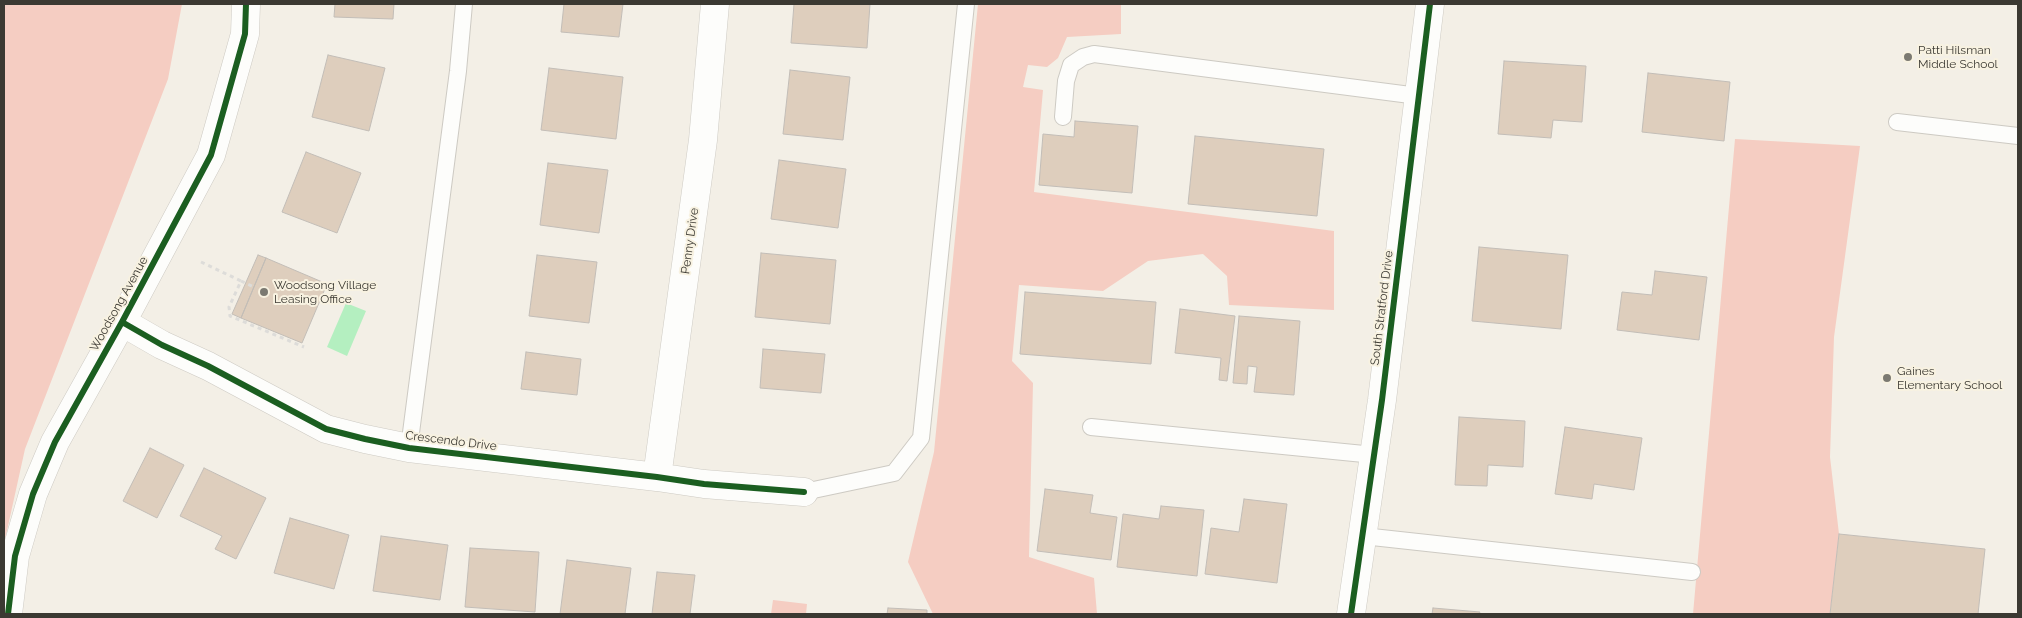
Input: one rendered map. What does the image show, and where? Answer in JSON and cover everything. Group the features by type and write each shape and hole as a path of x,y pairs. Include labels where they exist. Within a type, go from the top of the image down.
{"street":[{"name":"Woodsong Avenue","path":"8,614 15,556 33,494 55,442 211,156 245,34 246,4"},
{"name":"Penny Drive","path":"658,477 703,140 716,4"},
{"name":"South Stratford Drive","path":"1351,614 1382,400 1430,4"},
{"name":"Crescendo Drive","path":"122,322 162,345 208,366 326,429 365,439 409,448 704,484 804,492"}],"lane":[{"path":"409,448 458,71 464,4"},
{"path":"804,492 894,473 921,438 966,4"},
{"path":"1062,117 1066,80 1071,65 1082,57 1094,54 1418,96"},
{"path":"1897,122 2018,136"},
{"path":"1090,427 1374,455"},
{"path":"1362,536 1692,572"}],"path":[{"path":"201,262 254,287"},
{"path":"241,281 229,307 230,316 304,347"}],"shaded area":[{"path":"4,4 182,4 168,79 25,449 4,544"},
{"path":"978,4 1121,4 1121,34 1067,37 1058,58 1047,67 1028,65 1023,87 1043,90 1034,192 1334,231 1334,310 1229,305 1227,276 1203,254 1148,261 1103,291 1019,285 1012,361 1033,383 1029,557 1094,578 1097,614 933,614 908,562 934,452"},
{"path":"1735,139 1860,146 1834,337 1830,457 1839,534 1830,614 1693,614"},
{"path":"346,303 366,311 347,356 327,347"},
{"path":"773,600 807,604 806,614 771,614"}],"building":[{"path":"335,4 394,4 393,19 334,17"},
{"path":"564,4 623,4 619,37 561,32"},
{"path":"794,4 870,4 867,48 791,43"},
{"path":"328,55 385,68 369,131 312,117"},
{"path":"1504,61 1586,66 1582,122 1553,120 1551,138 1498,134"},
{"path":"549,68 623,77 616,139 541,130"},
{"path":"790,70 850,77 843,140 783,134"},
{"path":"1648,73 1730,82 1724,141 1642,132"},
{"path":"1075,121 1138,126 1132,193 1039,185 1043,134 1074,137"},
{"path":"1195,136 1324,149 1317,216 1188,204"},
{"path":"306,152 361,173 337,233 282,212"},
{"path":"779,160 846,169 838,228 771,219"},
{"path":"548,163 608,170 599,233 540,225"},
{"path":"1479,247 1568,255 1561,329 1472,321"},
{"path":"761,253 836,260 830,324 755,317"},
{"path":"258,255 266,258 241,318 232,314"},
{"path":"537,255 597,262 589,323 529,316"},
{"path":"266,258 327,284 302,343 241,318"},
{"path":"1655,271 1707,277 1699,340 1617,330 1622,292 1652,295"},
{"path":"1025,292 1156,302 1151,364 1020,354"},
{"path":"1180,309 1235,316 1227,381 1219,380 1221,358 1175,353"},
{"path":"1239,316 1300,321 1294,395 1254,392 1257,367 1248,366 1247,384 1233,383"},
{"path":"763,349 825,354 821,393 760,388"},
{"path":"526,352 581,359 577,395 521,389"},
{"path":"1459,417 1525,421 1523,467 1488,465 1487,486 1455,485"},
{"path":"1565,427 1642,438 1634,490 1594,484 1592,499 1555,494"},
{"path":"150,448 184,465 157,518 123,501"},
{"path":"204,468 266,498 236,559 215,549 222,536 180,516"},
{"path":"1045,489 1093,495 1090,513 1117,517 1111,560 1037,551"},
{"path":"1244,499 1287,504 1277,583 1205,574 1211,528 1239,532"},
{"path":"1161,506 1204,510 1197,576 1117,567 1123,514 1159,519"},
{"path":"290,518 349,535 334,589 274,573"},
{"path":"1839,534 1985,549 1978,614 1830,614"},
{"path":"381,536 448,545 440,600 373,591"},
{"path":"470,548 539,552 535,612 465,607"},
{"path":"567,560 631,568 625,614 560,614"},
{"path":"657,572 695,575 690,614 652,614"},
{"path":"888,608 927,610 927,614 887,614"},
{"path":"1433,608 1480,612 1479,614 1432,614"}],"cycle path":[{"path":"8,614 15,556 33,494 55,442 122,322 211,155 245,34 246,4"},
{"path":"1351,614 1382,400 1430,4"},
{"path":"122,322 162,345 208,366 326,429 365,439 409,448 704,484 804,492"}],"place":[{"name":"Patti Hilsman Middle School","path":"1908,57"},
{"name":"Woodsong Village Leasing Office","path":"264,292"},
{"name":"Gaines Elementary School","path":"1887,378"}]}
